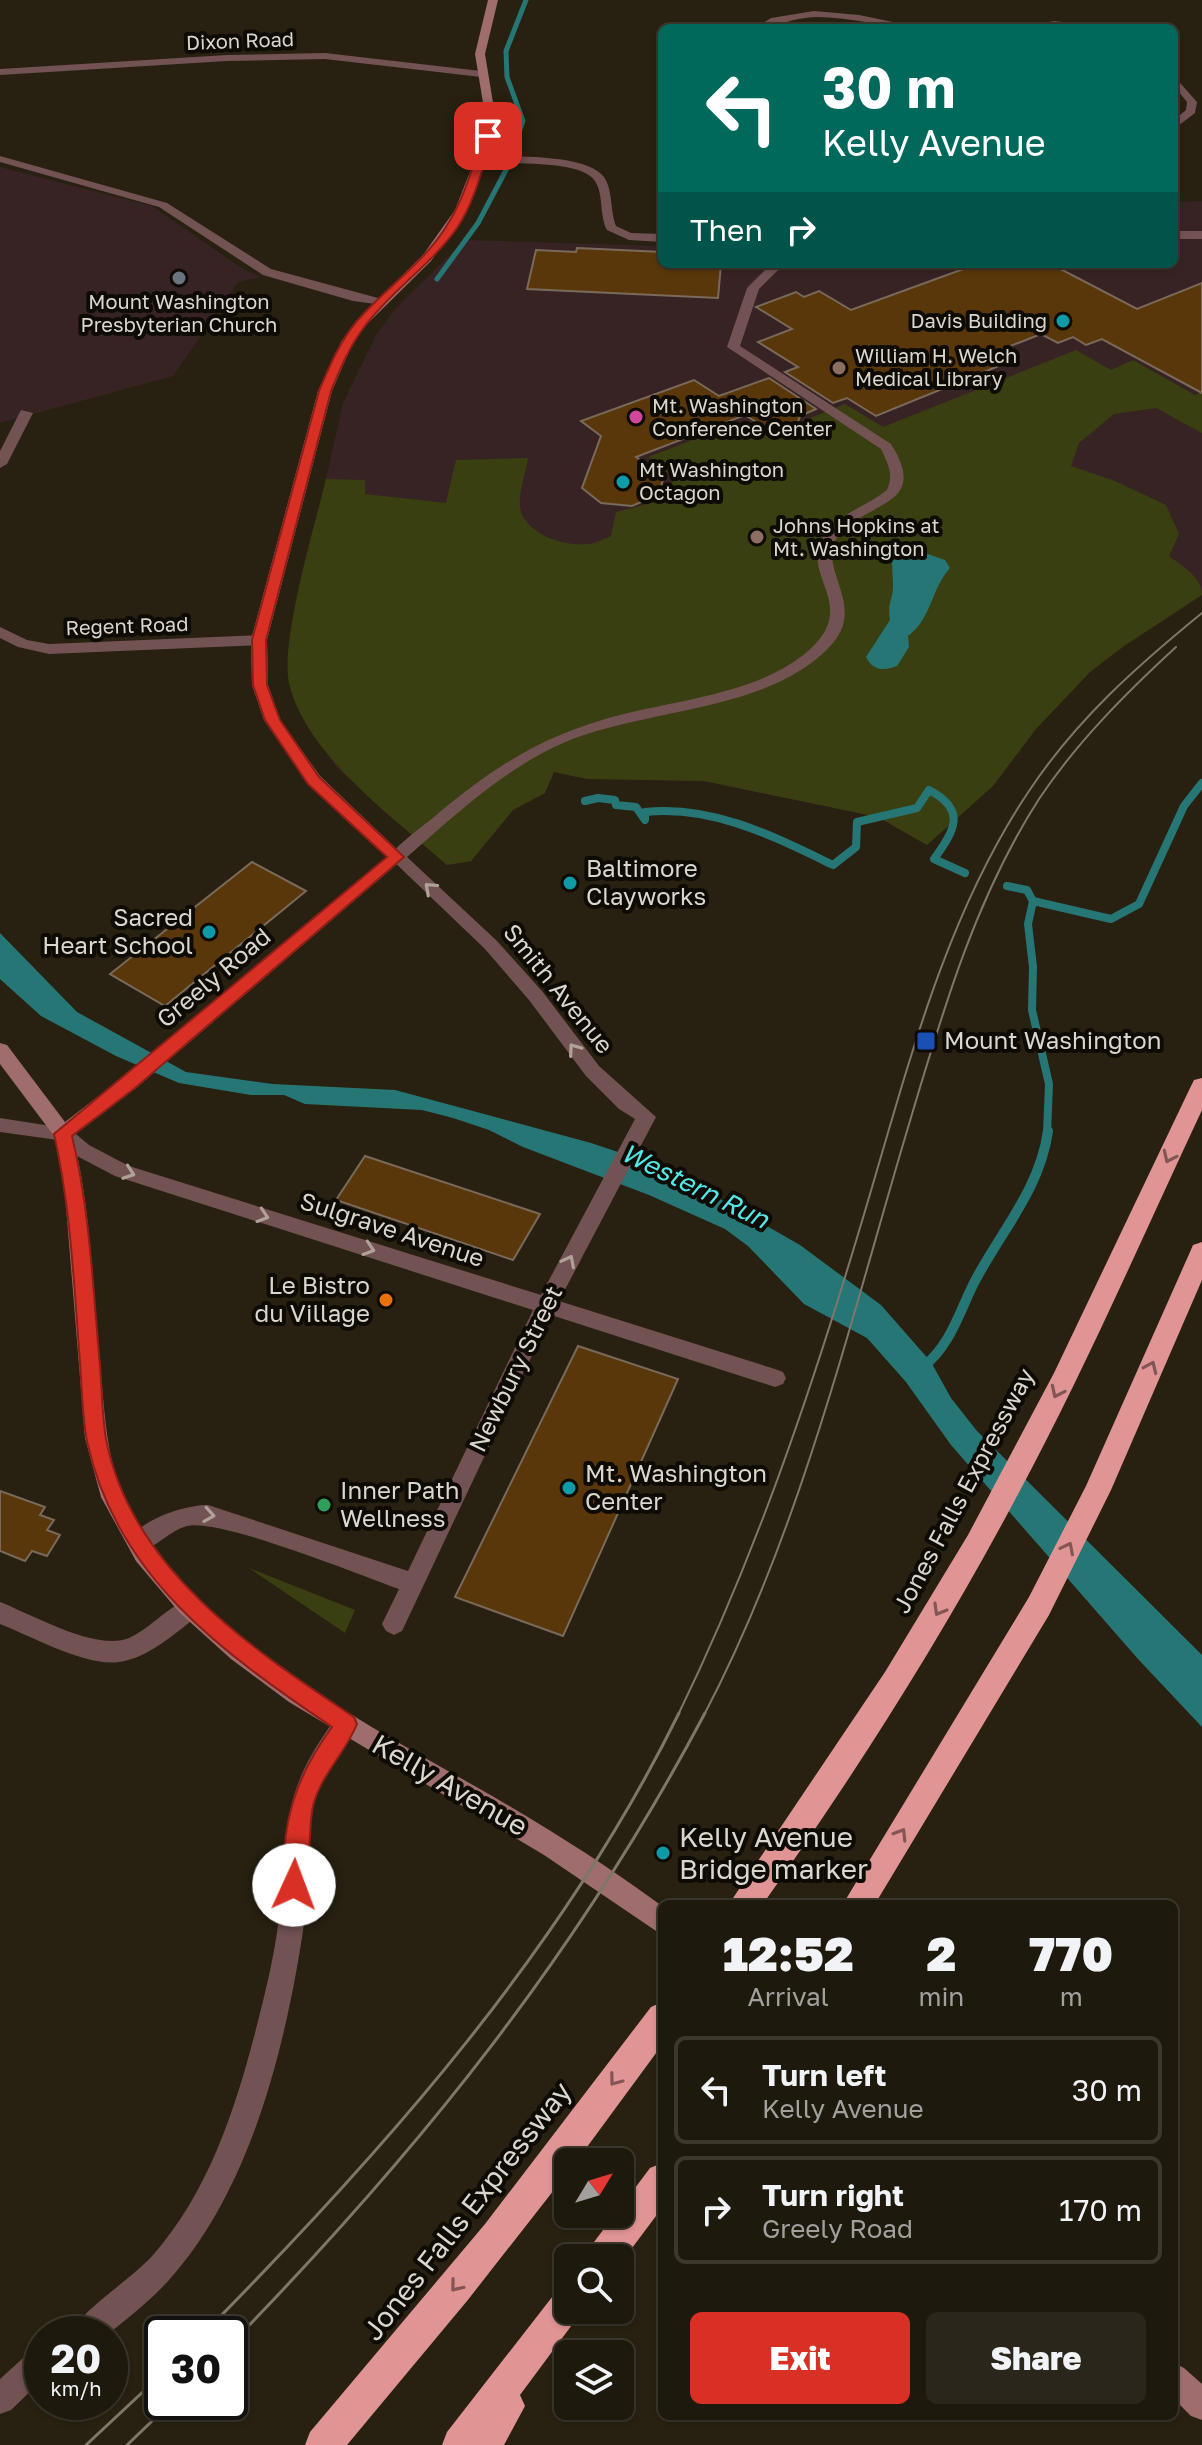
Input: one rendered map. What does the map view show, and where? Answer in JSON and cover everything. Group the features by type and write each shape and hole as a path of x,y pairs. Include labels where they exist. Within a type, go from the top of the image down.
{"highway":[{"name":"Jones Falls Expressway","path":"747,1900 919,1645 979,1543 1037,1433 1202,1086"},
{"path":"860,1900 1039,1606 1098,1490 1202,1252"},
{"name":"Jones Falls Expressway","path":"323,2445 505,2226 658,2023"},
{"path":"614,2244 658,2185"},
{"path":"460,2445 554,2324"},
{"path":"483,2445 557,2324"}],"main road":[{"name":"Smith Avenue","path":"397,857 314,780 293,754 272,720 260,685 259,640 325,391 347,342 427,258 454,224 481,159 491,108 481,74 480,54 493,0"},
{"name":"Greely Road","path":"63,1134 175,1045 397,857"},
{"name":"Kelly Avenue","path":"0,1050 63,1134 74,1182 96,1438 112,1497 139,1543 191,1608 286,1684 346,1724 538,1837 658,1919"},
{"path":"1178,2382 1202,2405"}],"street":[{"path":"768,24 781,18 823,14 896,24"},
{"name":"Dixon Road","path":"0,72 227,58 325,56 481,74"},
{"path":"1178,84 1192,102 1191,111 1178,122"},
{"path":"0,159 163,205 267,272 353,297 383,301"},
{"path":"481,159 568,164 591,170 601,181 611,228 629,236 658,238"},
{"path":"1178,235 1202,235"},
{"path":"397,857 489,781 555,741 595,724 725,694 762,682 794,668 815,654 830,638 838,620 840,601 826,569 824,553 829,538 839,527 889,496 898,484 899,472 896,461 886,447 733,347 753,288 774,268"},
{"path":"0,464 26,413"},
{"name":"Regent Road","path":"0,632 23,644 49,649 259,640"},
{"name":"Smith Avenue","path":"397,857 464,919 520,977 609,1092 646,1117"},
{"name":"Newbury Street","path":"394,1624 546,1305 646,1117"},
{"name":"Sulgrave Avenue","path":"0,1125 63,1134 82,1150 122,1171 775,1378"},
{"path":"139,1543 179,1517 198,1512 221,1517 413,1583"},
{"path":"0,1613 98,1650 116,1652 135,1645 191,1608"},
{"path":"107,2316 174,2253 206,2203 233,2143 262,2056 283,1975 293,1909 296,1836 302,1803 317,1766 346,1724"},
{"path":"0,2399 24,2377"}],"shaded area":[{"path":"0,167 152,206 240,267 260,277 238,282 173,376 0,423"},
{"name":"Johns Hopkins at Mt. Washington","path":"1202,201 1202,595 1090,672 1036,729 993,786 927,845 878,817 704,781 587,779 554,772 545,793 513,810 471,861 447,865 337,768 307,724 289,682 290,638 343,403 376,335 397,307 465,240 658,246 658,268 1178,268 1178,202"}],"green space":[{"name":"Johns Hopkins at Mt. Washington","path":"1076,350 1111,370 1133,360 1195,395 1202,392 1202,433 1156,408 1114,414 1079,443 1071,466 1115,481 1166,505 1179,534 1169,556 1195,577 1202,595 1090,672 1036,729 993,786 927,845 878,817 704,781 587,779 554,772 545,793 513,810 471,861 447,865 354,783 313,735 298,709 289,683 289,640 326,479 365,480 365,494 446,503 456,460 528,458 520,496 523,517 537,532 547,537 568,543 590,544 611,536 616,512 667,499 674,478 648,457 740,422 765,436 845,404 883,427"},
{"path":"249,1568 355,1610 345,1633"}],"water":[{"path":"904,546 945,560 950,568 922,622 908,636 909,647 897,666 879,669 866,657 890,620 893,550"},
{"name":"Western Run","path":"0,933 77,1012 186,1072 273,1084 395,1090 591,1143 666,1168 800,1245 881,1305 931,1362 951,1398 977,1431 1202,1655 1202,1727 1138,1659 951,1445 906,1382 867,1338 804,1304 748,1246 725,1229 649,1195 453,1118 422,1110 305,1104 284,1095 251,1095 179,1083 116,1056 41,1016 0,979"}],"building":[{"path":"577,248 658,252 658,268 721,268 718,298 527,289 536,250 576,252"},
{"path":"966,268 1059,268 1137,309 1202,283 1202,393 1102,339 1086,345 1073,337 1058,343 1041,334 985,356 1001,365 876,416 847,398 833,403 785,372 798,367 758,342 792,329 756,307 796,292 804,297 819,291 851,310"},
{"name":"Mt. Washington Conference Center","path":"769,378 816,409 800,416 798,422 772,432 745,415 636,457 664,477 658,495 632,506 601,503 582,488 601,436 581,421 694,380 719,396"},
{"name":"Sacred Heart School","path":"252,862 306,891 165,1006 110,974"},
{"path":"365,1156 540,1214 513,1260 336,1200"},
{"name":"Mt. Washington Center","path":"578,1346 678,1379 563,1636 455,1597"},
{"path":"0,1491 45,1507 40,1515 54,1520 47,1530 60,1535 47,1556 32,1551 25,1561 0,1551"}],"waterway":[{"path":"437,279 478,223 506,170 523,121 507,77 506,51 526,0"},
{"path":"1033,901 1111,919 1139,904 1184,806 1202,783"},
{"path":"585,801 598,798 615,800 616,805 636,807 645,820 645,812 670,811 719,818 765,834 833,865 856,847 857,822 917,808 929,790 949,805 954,821 952,830 934,859 965,873"},
{"path":"1007,886 1027,890 1033,901"},
{"path":"1033,901 1028,924 1033,967 1032,1010 1049,1084 1047,1133"},
{"path":"923,1367 948,1337 976,1279 1029,1190 1044,1152 1048,1131"}],"tram line":[{"path":"679,1714 731,1597 800,1416 909,1061 948,949 972,894 998,841 1047,765 1087,717 1154,653 1202,613"},
{"path":"705,1713 737,1647 794,1506 944,1009 976,922 1015,839 1039,799 1086,738 1176,647"},
{"path":"248,2326 366,2198 491,2047 604,1886 656,1802 705,1713"},
{"path":"220,2316 338,2192 466,2043 581,1884 633,1800 679,1714"},
{"path":"86,2445 144,2391"},
{"path":"127,2445 153,2420"}],"place":[{"name":"Mount Washington Presbyterian Church","path":"179,278"},
{"name":"Davis Building","path":"1063,321"},
{"name":"William H. Welch Medical Library","path":"839,368"},
{"name":"Mt. Washington Conference Center","path":"636,417"},
{"name":"Mt Washington Octagon","path":"623,482"},
{"name":"Johns Hopkins at Mt. Washington","path":"757,537"},
{"name":"Baltimore Clayworks","path":"570,883"},
{"name":"Sacred Heart School","path":"209,932"},
{"name":"Mount Washington","path":"926,1041"},
{"name":"Le Bistro du Village","path":"386,1300"},
{"name":"Mt. Washington Center","path":"569,1488"},
{"name":"Inner Path Wellness","path":"324,1505"},
{"name":"Kelly Avenue Bridge marker","path":"663,1853"}],"route":[{"path":"294,1885 296,1836 302,1803 317,1766 346,1724 286,1684 191,1608 139,1543 112,1497 96,1438 74,1182 63,1134 129,1083 397,857 357,823 293,754 272,720 260,685 259,640 325,391 335,365 360,324 427,258 454,224 488,136"}]}
